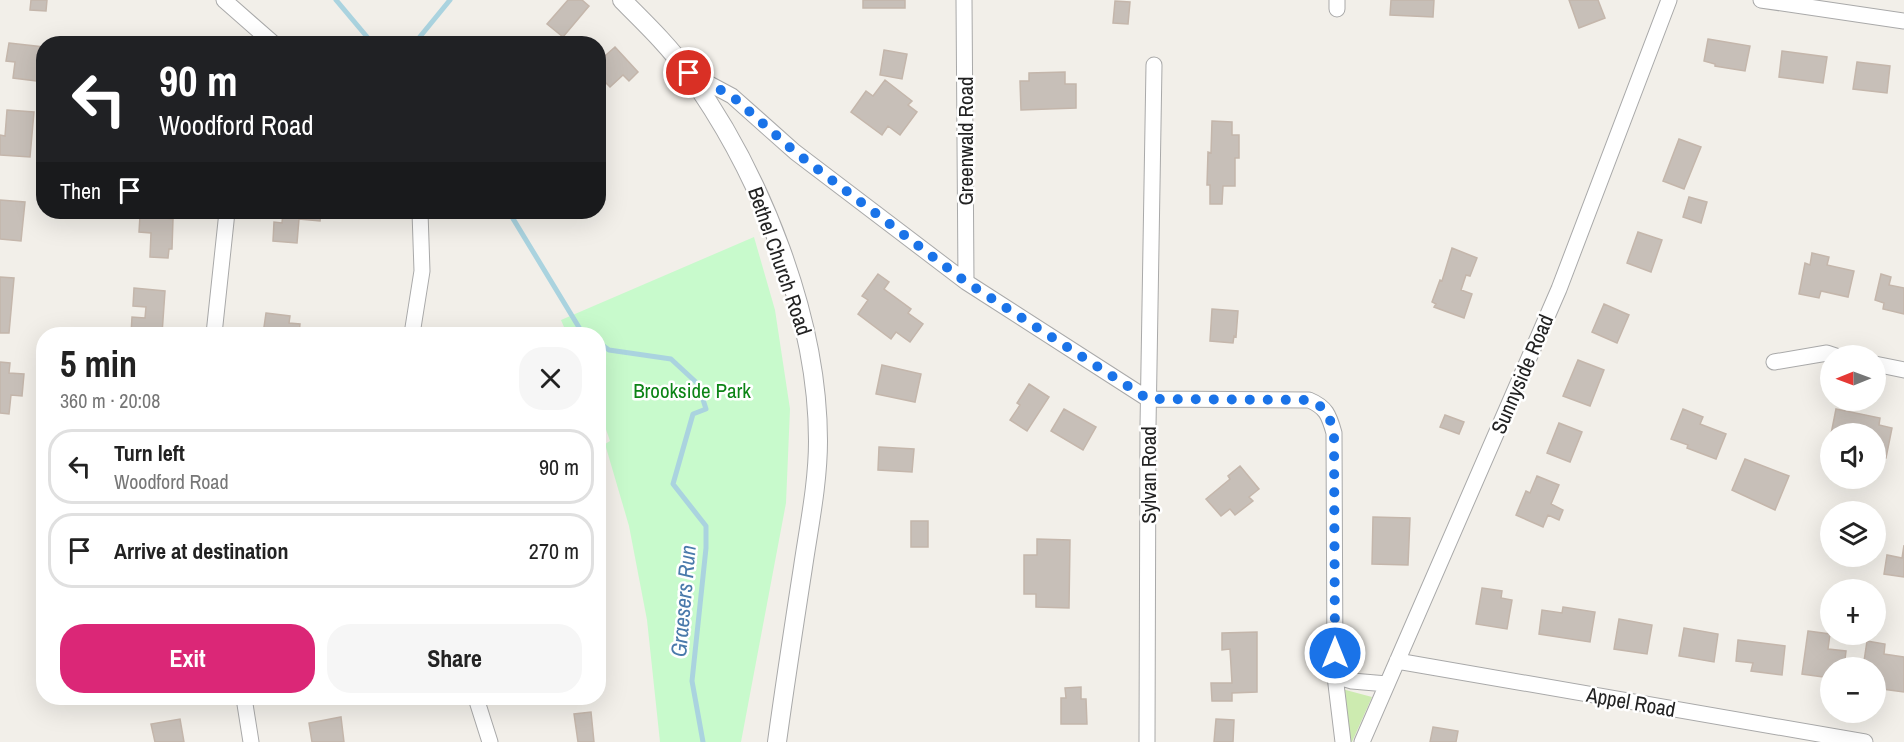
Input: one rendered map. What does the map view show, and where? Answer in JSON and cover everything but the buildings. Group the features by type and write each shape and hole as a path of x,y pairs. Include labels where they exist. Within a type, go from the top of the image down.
{"street":[{"path":"224,0 262,36"},
{"name":"Bethel Church Road","path":"622,0 689,73 743,160 775,235 794,290 809,346 817,399 818,443 811,510 777,742"},
{"name":"Greenwald Road","path":"964,0 966,282"},
{"name":"Sunnyside Road","path":"1362,742 1559,289 1669,0"},
{"path":"1761,0 1904,21"},
{"name":"Sylvan Road","path":"1147,742 1148,399 1154,65"},
{"path":"689,73 732,96 795,152 966,282 1148,399 1309,400 1321,405 1329,414 1334,433 1335,676 1343,742"},
{"path":"215,327 226,219"},
{"path":"413,327 422,271 420,219"},
{"path":"1774,362 1820,354"},
{"path":"1886,366 1904,370"},
{"name":"Appel Road","path":"1397,661 1865,742"},
{"path":"1335,676 1353,681 1387,684"},
{"path":"245,705 251,742"},
{"path":"478,705 490,742"}],"green space":[{"name":"Brookside Park","path":"754,237 775,310 790,409 786,503 741,742 660,742 647,620 629,526 606,447 606,443 610,441 606,429 606,327 564,327 561,320"},
{"path":"1342,689 1372,697 1352,742 1347,742"}],"waterway":[{"name":"Graesers Run","path":"336,0 366,36"},
{"path":"421,36 450,0"},
{"name":"Graesers Run","path":"513,219 579,327"},
{"name":"Graesers Run","path":"606,348 671,359 698,384 706,409 693,414 673,484 706,526 706,548 692,681 703,742"}],"route":[{"path":"689,73 732,96 795,152 966,282 1148,399 1309,400 1321,405 1329,414 1334,433 1335,653"}]}
